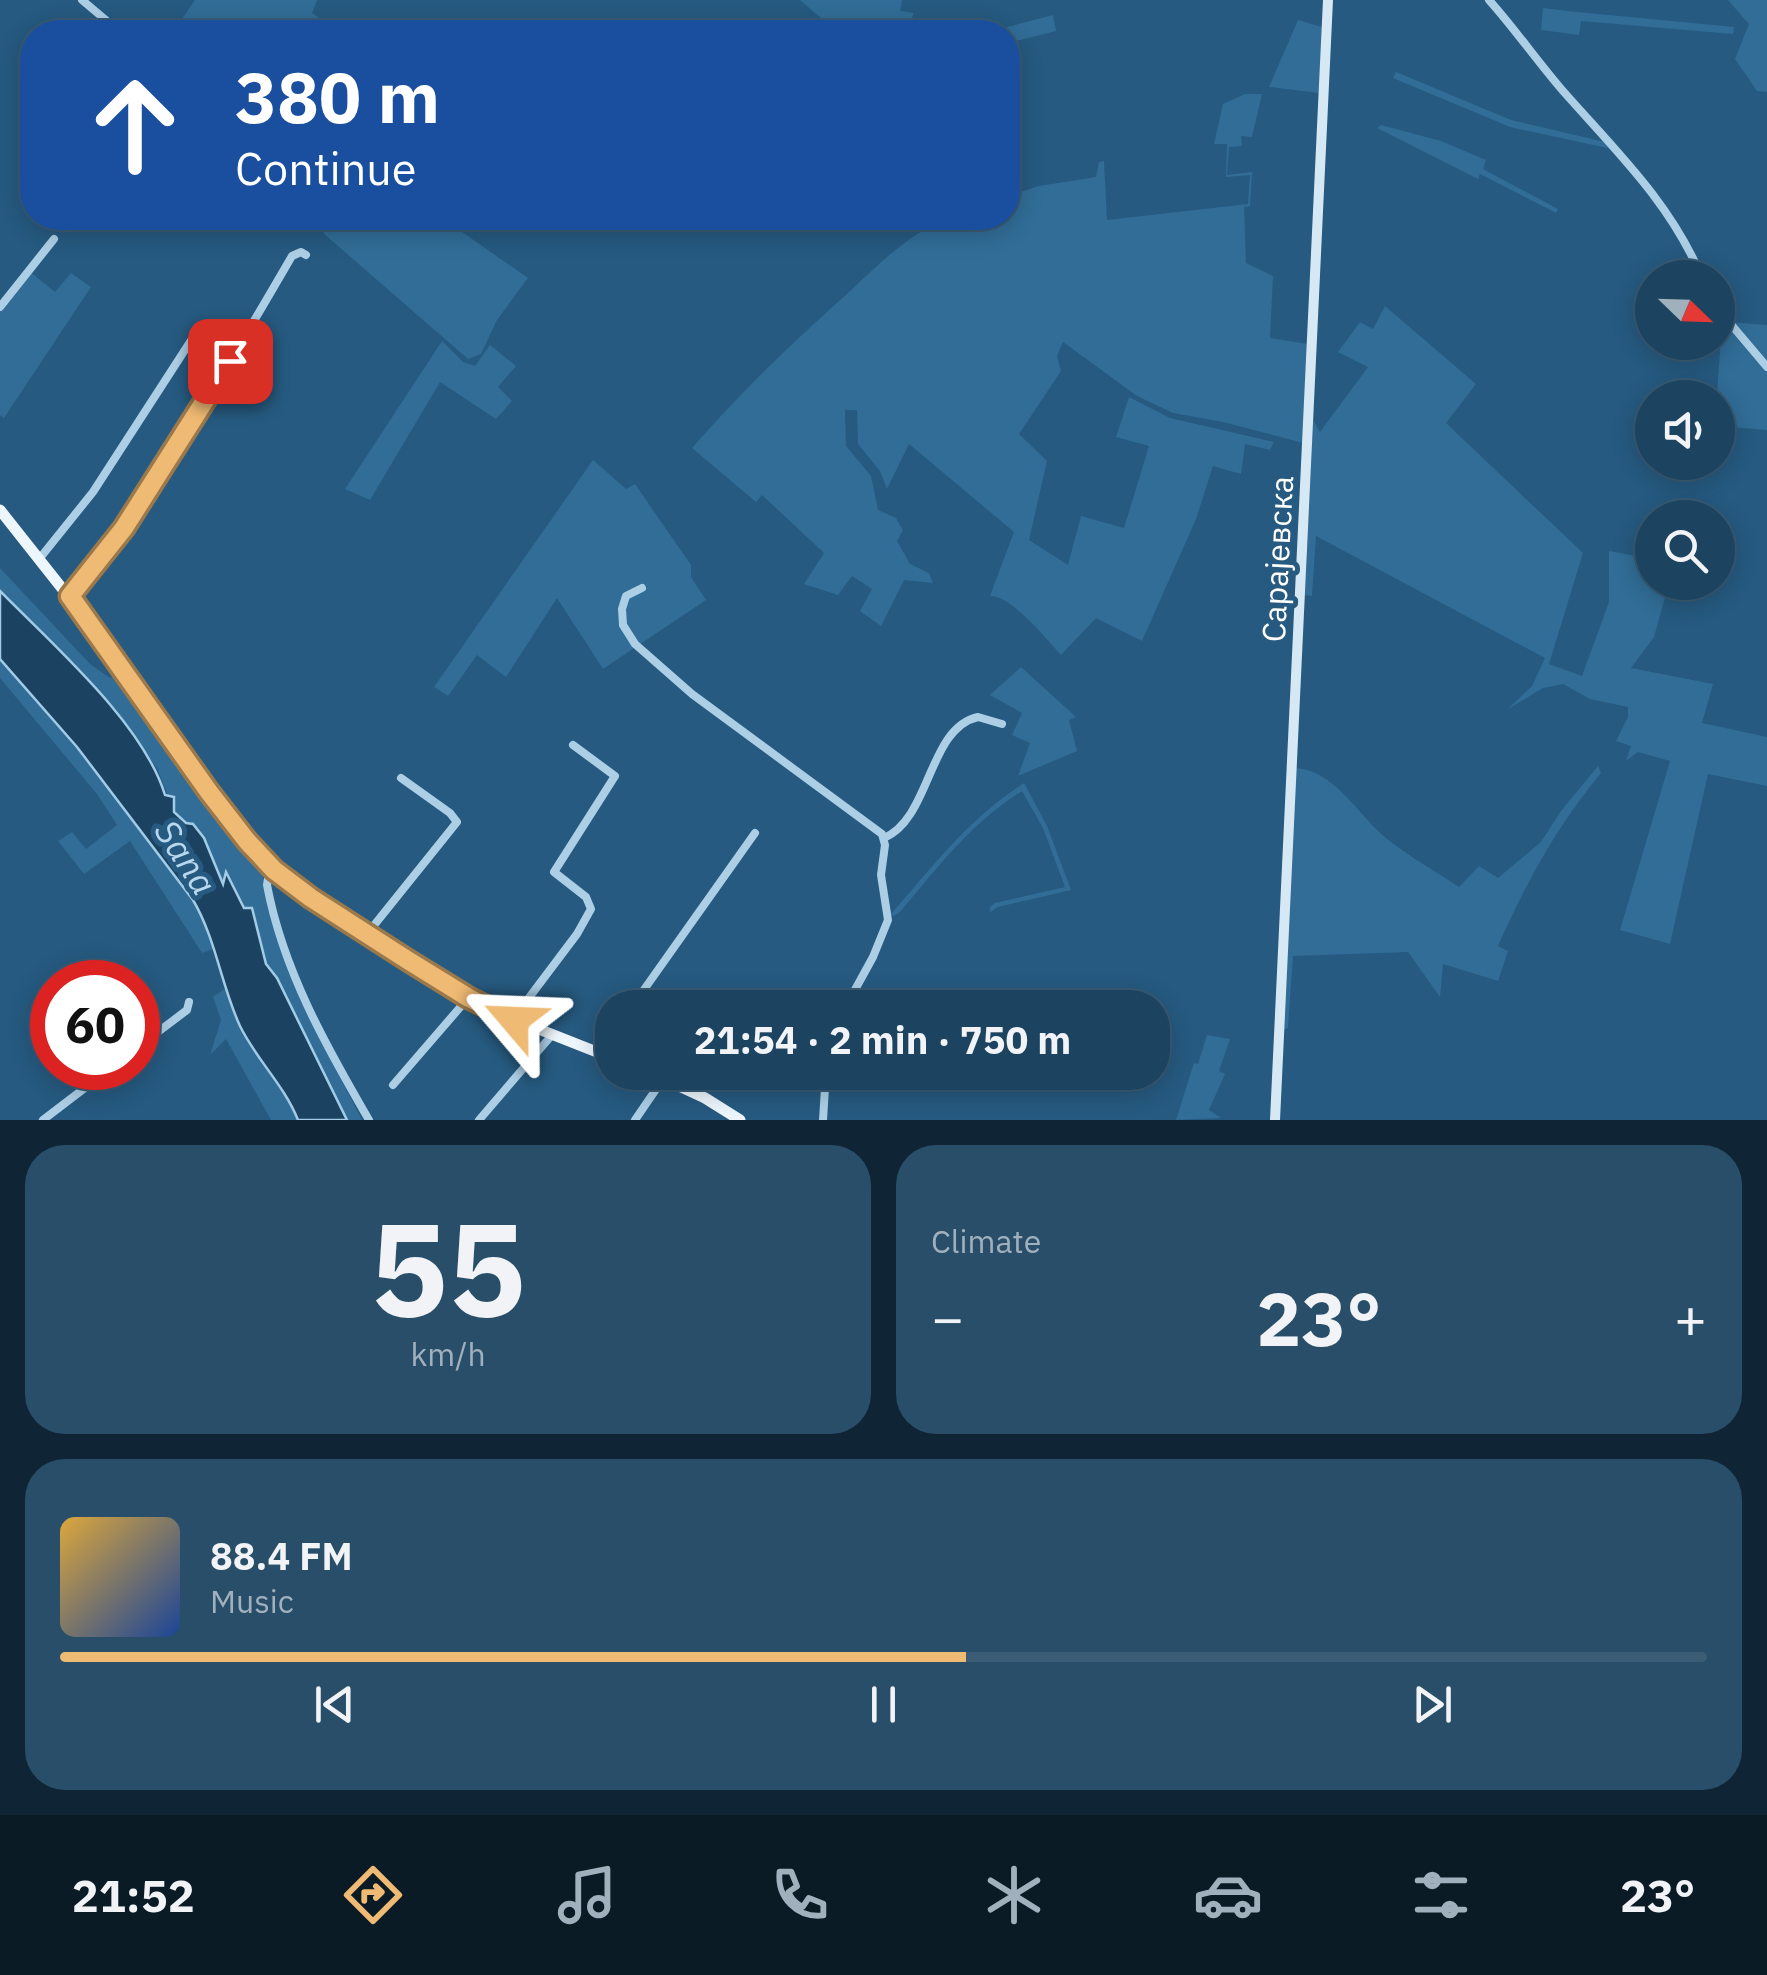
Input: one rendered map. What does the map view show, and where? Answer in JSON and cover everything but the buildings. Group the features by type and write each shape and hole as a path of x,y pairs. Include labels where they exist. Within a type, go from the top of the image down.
{"main road":[{"name":"Сарајевска","path":"1276,1120 1328,0"},
{"path":"0,510 70,596 247,841 274,870 311,898 469,998 595,1052"},
{"path":"685,1090 740,1120"}],"street":[{"path":"82,0 106,20"},
{"path":"1489,0 1536,60 1654,193 1694,260"},
{"path":"0,307 54,239"},
{"path":"70,596 124,528 247,335 292,256 300,252 306,255"},
{"path":"1735,329 1767,367"},
{"path":"40,558 93,492 192,340"},
{"path":"642,588 626,596 622,609 624,624 635,644 692,694 794,772 875,826 884,838 880,876 888,920 855,990"},
{"path":"884,838 903,827 956,726 978,717 1002,724"},
{"path":"514,1020 577,934 590,908 586,897 554,872 615,776 573,745"},
{"path":"367,934 457,822 401,778"},
{"path":"644,990 756,833"},
{"path":"274,870 267,882 284,954 369,1120"},
{"path":"393,1085 469,998"},
{"path":"160,1031 184,1012 189,1002"},
{"path":"479,1120 552,1035"},
{"path":"42,1120 82,1090"},
{"path":"635,1120 655,1090"},
{"path":"823,1120 825,1090"}],"shaded area":[{"path":"195,0 317,0 312,13 322,20 181,20"},
{"path":"800,0 902,0 900,11 914,13 911,20 823,20"},
{"path":"1728,0 1767,0 1767,92 1757,91 1735,59 1749,24"},
{"path":"1543,8 1734,27 1733,34 1581,21 1579,35 1541,30"},
{"path":"1053,15 1056,31 1020,40 1020,24"},
{"path":"1298,20 1322,27 1319,93 1269,87"},
{"path":"1396,72 1511,120 1605,142 1612,149 1510,127 1393,78"},
{"path":"1245,94 1262,94 1252,137 1241,136 1242,146 1229,147 1227,175 1252,172 1250,206 1244,207 1246,263 1273,276 1270,338 1308,344 1303,443 1173,413 1137,396 1063,342 1057,356 1061,371 1019,434 1047,461 1029,540 1068,565 1081,516 1124,528 1149,446 1116,437 1129,397 1170,418 1274,442 1270,450 1245,444 1241,474 1213,466 1196,519 1142,641 1096,618 1061,655 1018,610 990,596 1014,532 909,444 887,489 880,471 858,444 857,410 845,410 846,446 871,476 878,510 896,518 903,530 897,541 910,564 929,573 933,583 904,580 881,626 860,611 872,589 852,576 838,595 804,584 824,553 762,495 756,502 692,448 788,349 883,261 924,230 1020,230 1020,192 1096,177 1099,162 1104,161 1107,220 1248,204 1250,175 1226,177 1227,144 1214,144 1223,104"},
{"path":"1381,125 1441,141 1486,160 1483,169 1558,209 1556,213 1480,174 1478,179 1377,128"},
{"path":"459,230 528,278 497,320 481,354 468,359 323,233"},
{"path":"29,271 55,292 71,273 91,287 4,418 0,415 0,312"},
{"path":"1385,306 1476,384 1446,423 1583,553 1549,664 1582,676 1609,602 1609,551 1635,556 1635,600 1664,600 1654,637 1631,668 1713,684 1702,723 1767,737 1767,786 1708,774 1670,944 1620,930 1670,761 1638,752 1626,761 1631,746 1616,741 1628,717 1628,707 1590,699 1563,684 1543,688 1508,709 1532,686 1545,658 1316,536 1312,596 1305,595 1313,420 1320,432 1368,367 1338,352 1360,322 1373,329"},
{"path":"1735,322 1767,325 1767,430 1735,427 1735,380 1718,380 1719,360 1735,360"},
{"path":"442,341 463,362 475,366 490,345 516,366 498,387 512,401 496,419 440,382 370,500 345,489"},
{"path":"593,460 626,489 635,484 691,565 691,577 706,600 603,669 557,598 506,677 477,655 448,696 434,687"},
{"path":"0,568 90,664 110,678 120,673 237,845 262,872 275,928 317,1033 362,1120 347,1120 277,978 266,964 252,909 244,908 224,886 204,838 174,811 157,768 141,746 95,690 0,591"},
{"path":"0,659 77,747 193,899 205,920 213,949 202,953 130,841 84,874 58,841 72,832 86,849 117,825 97,794 0,678"},
{"path":"1021,667 1076,717 1069,720 1077,751 1018,776 1030,743 1012,735 1022,713 990,695"},
{"path":"1598,766 1601,773 1556,835 1509,922 1498,946 1508,951 1498,981 1443,964 1440,997 1408,952 1293,956 1288,1028 1283,1030 1296,768 1322,777 1387,839 1459,887 1479,866 1498,878 1541,842"},
{"path":"1024,783 1047,826 1071,890 990,912 995,903 1065,887 1043,828 1022,791 971,831 900,912 891,914 968,828"},
{"path":"226,988 230,1003 288,1096 298,1120 271,1120 226,1039 210,1055 221,1020 213,997"},
{"path":"1207,1035 1230,1039 1219,1071 1225,1074 1209,1110 1221,1118 1176,1120 1194,1063 1198,1064"}],"water":[{"name":"Sana","path":"0,591 117,713 154,768 165,795 174,797 174,812 193,824 204,838 223,884 226,872 244,908 252,908 266,964 277,978 347,1120 298,1120 240,1026 193,900 77,747 0,659"}],"route":[{"path":"230,361 124,528 70,596 209,792 274,870 409,961 514,1020"}]}
